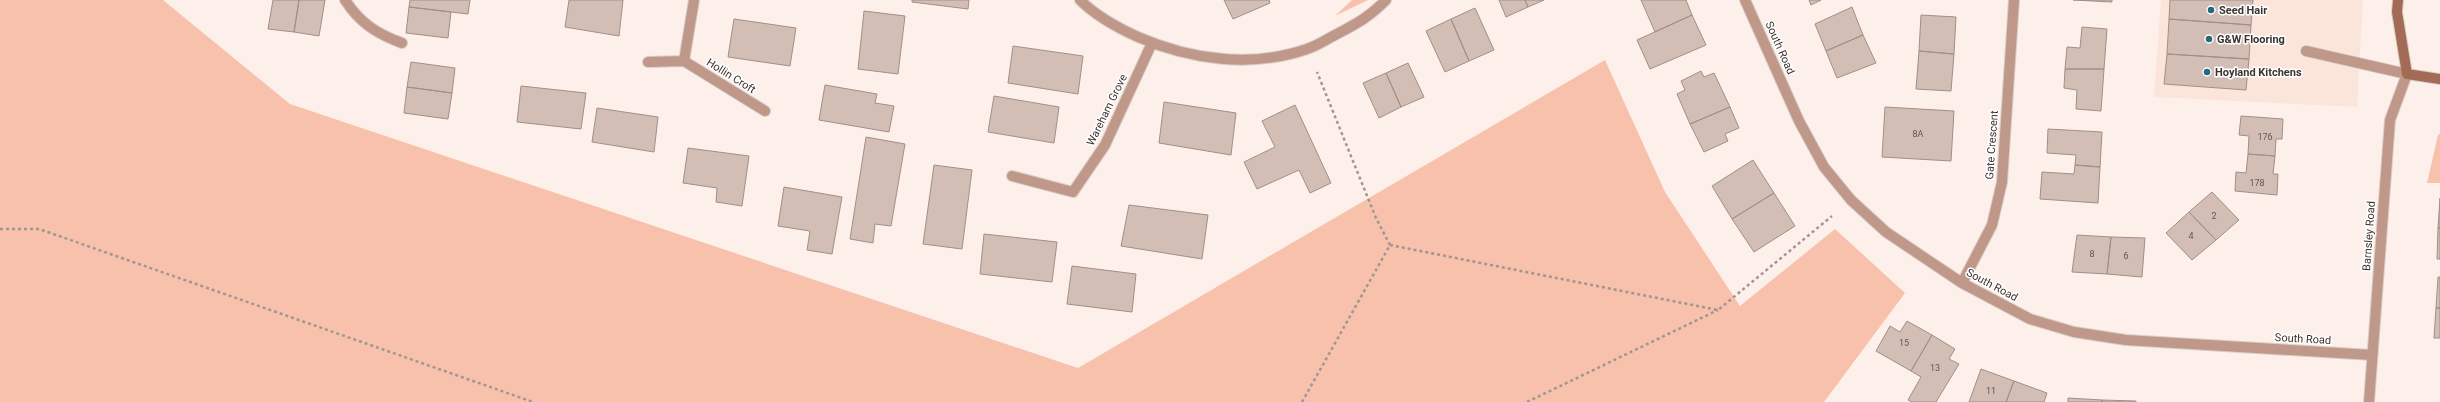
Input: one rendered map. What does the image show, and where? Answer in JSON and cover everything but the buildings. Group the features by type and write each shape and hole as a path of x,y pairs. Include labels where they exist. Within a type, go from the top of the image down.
{"main road":[{"name":"Barnsley Road","path":"2398,0 2397,12 2407,74"},
{"path":"2407,74 2440,79"}],"street":[{"path":"345,0 365,25 383,36 402,43"},
{"path":"648,62 684,61 694,0"},
{"path":"1080,0 1087,7 1121,29 1152,43 1201,58 1254,60 1307,49 1369,17 1386,0"},
{"name":"South Road","path":"1745,0 1799,121 1824,167 1851,200 1886,232 1962,283 2030,319 2074,332 2126,340 2372,355"},
{"name":"Gate Crescent","path":"1962,283 1992,225 2002,182 2014,0"},
{"name":"Wareham Grove","path":"1012,176 1073,192 1105,145 1152,43"},
{"path":"2306,51 2407,74"},
{"name":"Hollin Croft","path":"684,61 765,111"},
{"name":"Barnsley Road","path":"2369,402 2390,120 2407,74"}],"path":[{"path":"1307,49 1376,218 1390,245"},
{"path":"1527,402 1718,310 1851,200"},
{"path":"0,229 39,229 533,402"},
{"path":"1390,245 1718,310"},
{"path":"1302,402 1390,245"}],"shaded area":[{"path":"0,0 163,0 290,104 1078,368 1605,60 1665,192 1740,306 1835,229 1905,293 1824,402 0,402"},
{"path":"1352,0 1368,0 1335,16"},
{"path":"2161,0 2363,0 2357,107 2154,97"},
{"path":"2440,134 2440,183 2427,183 2438,135"}],"place":[{"name":"Seed Hair","path":"2211,10"},
{"name":"G&W Flooring","path":"2209,39"},
{"name":"Hoyland Kitchens","path":"2207,72"}]}
